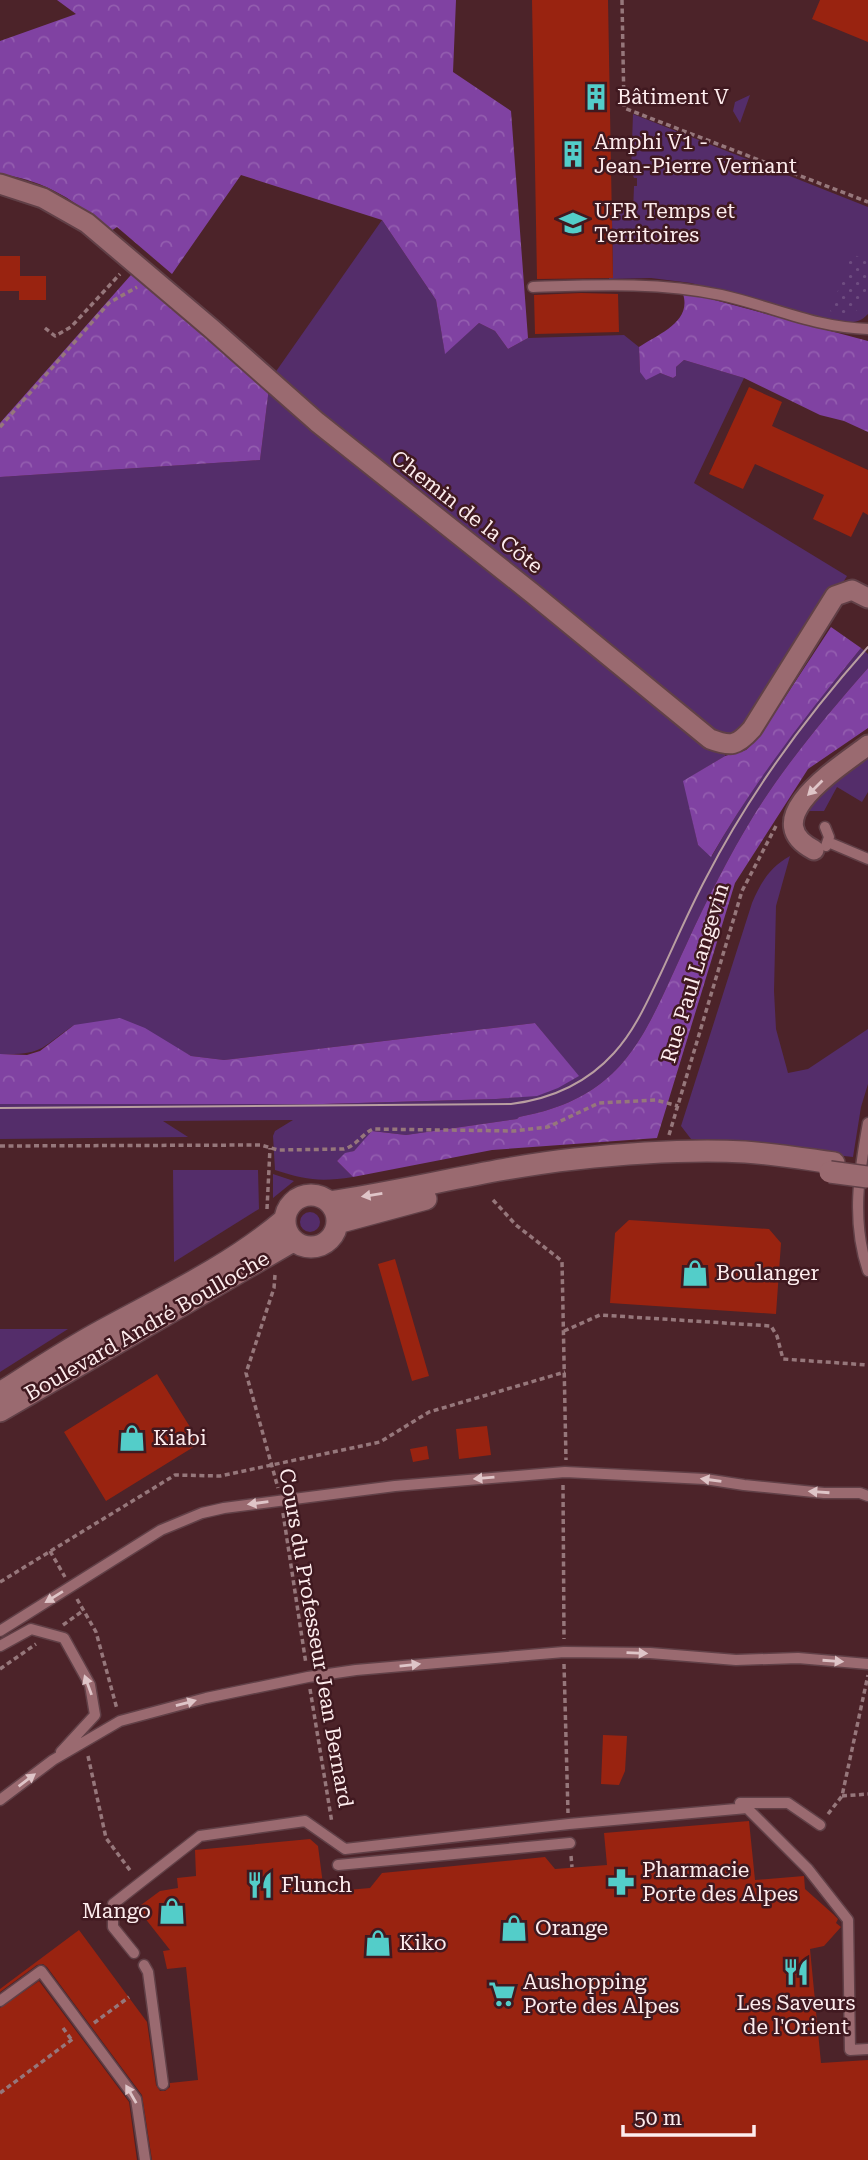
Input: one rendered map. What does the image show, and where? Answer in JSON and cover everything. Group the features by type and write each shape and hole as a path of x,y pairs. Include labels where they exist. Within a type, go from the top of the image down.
{"main road":[{"name":"Boulevard André Boulloche","path":"0,1393 97,1333 258,1242 276,1216 300,1197 312,1195 329,1202 416,1188 478,1174 587,1158 664,1152 745,1152 868,1177"},
{"name":"Boulevard André Boulloche","path":"276,1216 293,1241 304,1247 321,1245 334,1234 337,1223 458,1190 567,1173 685,1162 868,1167"},
{"path":"329,1202 335,1211 337,1223"},
{"name":"Boulevard André Boulloche","path":"0,1411 293,1241"}],"street":[{"name":"Chemin de la Côte","path":"0,184 43,198 87,223 317,422 543,601 710,738 727,745 741,741 747,735 835,596 852,590 868,598"},
{"path":"821,846 804,845 793,832 792,824 799,807 812,789 868,745"}],"lane":[{"path":"533,286 675,287 723,296 836,328 868,329"},
{"path":"825,827 828,833 821,846 868,859"},
{"path":"868,1123 857,1210 862,1253 868,1271"},
{"path":"0,1631 161,1530 202,1513 282,1500 395,1486 565,1472 662,1475 824,1493 865,1494"},
{"path":"0,1646 31,1629 64,1638 90,1685 95,1715 53,1760"},
{"path":"0,1800 53,1760 120,1721 206,1698 308,1677 564,1652 650,1653 736,1660 798,1658 868,1664"},
{"path":"134,1954 113,1927 113,1904 200,1836 305,1821 345,1849 750,1802 788,1803 820,1825"},
{"path":"569,1824 747,1808 808,1869 848,1920 850,2050 868,2049"},
{"path":"338,1865 570,1843"},
{"path":"144,1965 148,1972 163,2084"},
{"path":"0,2001 41,1971 136,2099 145,2160"}],"path":[{"path":"622,0 624,108 868,202"},
{"path":"45,328 55,336 71,327 132,262"},
{"path":"0,427 109,303 141,286 149,276"},
{"name":"Rue Paul Langevin","path":"270,1148 345,1149 352,1147 365,1133 373,1129 514,1131 548,1127 599,1103 656,1100 678,1106 742,891 781,817"},
{"path":"0,1146 261,1145 270,1148 276,1216"},
{"path":"493,1200 516,1225 562,1261 565,1372 565,1472 562,1489 564,1652 569,1824"},
{"name":"Cours du Professeur Jean Bernard","path":"275,1275 274,1288 246,1373 282,1500 334,1841"},
{"path":"564,1331 600,1315 771,1325 783,1359 868,1365"},
{"path":"0,1582 175,1475 220,1476 380,1442 429,1412 565,1372"},
{"path":"820,1825 842,1796 868,1673"},
{"path":"842,1796 868,1794"},
{"path":"570,1843 572,1867"},
{"path":"338,1865 342,1888"},
{"path":"72,2039 0,2093 61,2047 129,1997"},
{"path":"64,2028 72,2039"}],"shaded area":[{"path":"750,95 740,123 733,111 735,102"},
{"path":"633,114 868,207 868,314 855,322 840,322 691,283 651,278 609,279 609,276 613,275 612,220 619,220 619,208 625,207 627,213 633,213 634,186 637,186 637,178 634,178 631,171"},
{"path":"382,220 436,300 445,353 479,323 495,331 508,349 528,338 624,335 639,347 640,372 660,373 673,378 676,376 676,367 684,360 744,378 694,483 847,576 752,729 727,745 725,756 684,781 698,845 712,856 745,801 782,749 861,648 868,654 868,668 794,758 754,815 710,894 644,1032 628,1056 609,1077 585,1094 556,1107 517,1119 406,1135 373,1131 354,1151 337,1161 353,1177 322,1180 275,1170 273,1136 275,1131 293,1120 163,1121 188,1137 0,1139 0,1104 323,1104 496,1099 538,1093 578,1076 535,1023 224,1060 191,1056 169,1044 74,1025 41,1049 0,1054 0,477 260,460 270,380"},
{"path":"852,254 868,261 865,294 863,302 854,313 840,315 830,311"},
{"path":"868,757 868,792 862,802 837,787 824,811 806,811 805,808"},
{"path":"790,856 776,906 776,1029 788,1073 808,1069 868,1029 868,1084 861,1107 853,1157 691,1139 681,1126 752,903 767,876"},
{"path":"173,1170 258,1170 259,1209 174,1262"},
{"path":"273,1174 294,1181 273,1198"},
{"path":"310,1212 317,1215 320,1222 317,1229 310,1232 303,1229 300,1222 303,1215"},
{"path":"0,1329 68,1329 0,1372"}],"green space":[{"path":"57,0 456,0 453,72 511,111 528,338 508,349 495,331 479,323 445,354 436,300 382,220 241,175 172,274 117,227 111,231 85,210 47,187 0,174 0,41 76,14"},
{"path":"138,267 270,380 260,460 0,477 0,423"},
{"path":"683,294 868,341 868,432 844,421 820,415 744,378 684,360 676,367 676,376 673,378 660,373 646,380 640,372 639,347 678,320 683,312"},
{"path":"831,627 861,648 782,750 711,857 698,845 683,781 725,756 746,750 759,737"},
{"path":"868,668 868,728 808,769 735,883 657,1138 492,1150 353,1177 337,1161 345,1153 354,1151 372,1131 406,1135 517,1119 556,1107 585,1094 609,1077 628,1056 644,1032 710,894 754,815 794,758"},
{"path":"120,1018 145,1028 191,1056 224,1060 535,1023 579,1076 537,1096 496,1099 323,1104 0,1104 0,1054 27,1055 40,1051 74,1025"}],"building":[{"path":"532,0 608,0 613,278 537,279"},
{"path":"820,0 868,0 868,42 812,19"},
{"path":"0,256 20,256 20,276 46,276 46,300 19,300 19,291 0,291"},
{"path":"618,294 619,332 535,334 534,295"},
{"path":"749,387 782,402 772,426 868,470 868,515 863,512 851,537 813,519 824,495 755,464 743,489 709,474"},
{"name":"Boulanger","path":"629,1220 769,1229 781,1243 776,1314 610,1303 615,1233"},
{"path":"395,1259 429,1376 412,1381 378,1264"},
{"name":"Kiabi","path":"157,1374 200,1443 106,1501 64,1432"},
{"path":"487,1426 491,1455 459,1459 456,1429"},
{"path":"427,1446 429,1459 413,1462 410,1449"},
{"path":"603,1735 627,1736 625,1771 619,1785 601,1784"},
{"name":"Aushopping Porte des Alpes","path":"749,1821 755,1880 804,1876 805,1889 838,1919 836,1923 841,1927 824,1946 810,1949 821,2063 868,2060 868,2160 152,2160 142,2095 47,1967 43,1964 37,1965 0,1992 0,1989 79,1930 147,2022 156,2085 160,2091 165,2091 170,2087 170,2083 198,2080 186,1967 167,1969 163,1951 170,1950 137,1908 160,1891 178,1888 177,1878 196,1876 195,1850 310,1839 318,1846 324,1892 370,1888 382,1873 545,1857 555,1869 607,1865 604,1833"},
{"path":"39,1981 129,2102 137,2160 0,2160 0,2008"}],"tram line":[{"path":"0,1108 511,1104 526,1102 567,1088 603,1064 628,1035 640,1016 700,890 741,816 800,729 868,647"}],"place":[{"name":"Bâtiment V","path":"596,97"},
{"name":"Amphi V1 - Jean-Pierre Vernant","path":"573,154"},
{"name":"UFR Temps et Territoires","path":"573,223"},
{"name":"Boulanger","path":"695,1273"},
{"name":"Kiabi","path":"132,1438"},
{"name":"Pharmacie Porte des Alpes","path":"621,1882"},
{"name":"Flunch","path":"260,1885"},
{"name":"Mango","path":"172,1911"},
{"name":"Orange","path":"514,1928"},
{"name":"Kiko","path":"378,1943"},
{"name":"Les Saveurs de l'Orient","path":"796,1972"},
{"name":"Aushopping Porte des Alpes","path":"502,1994"}]}
